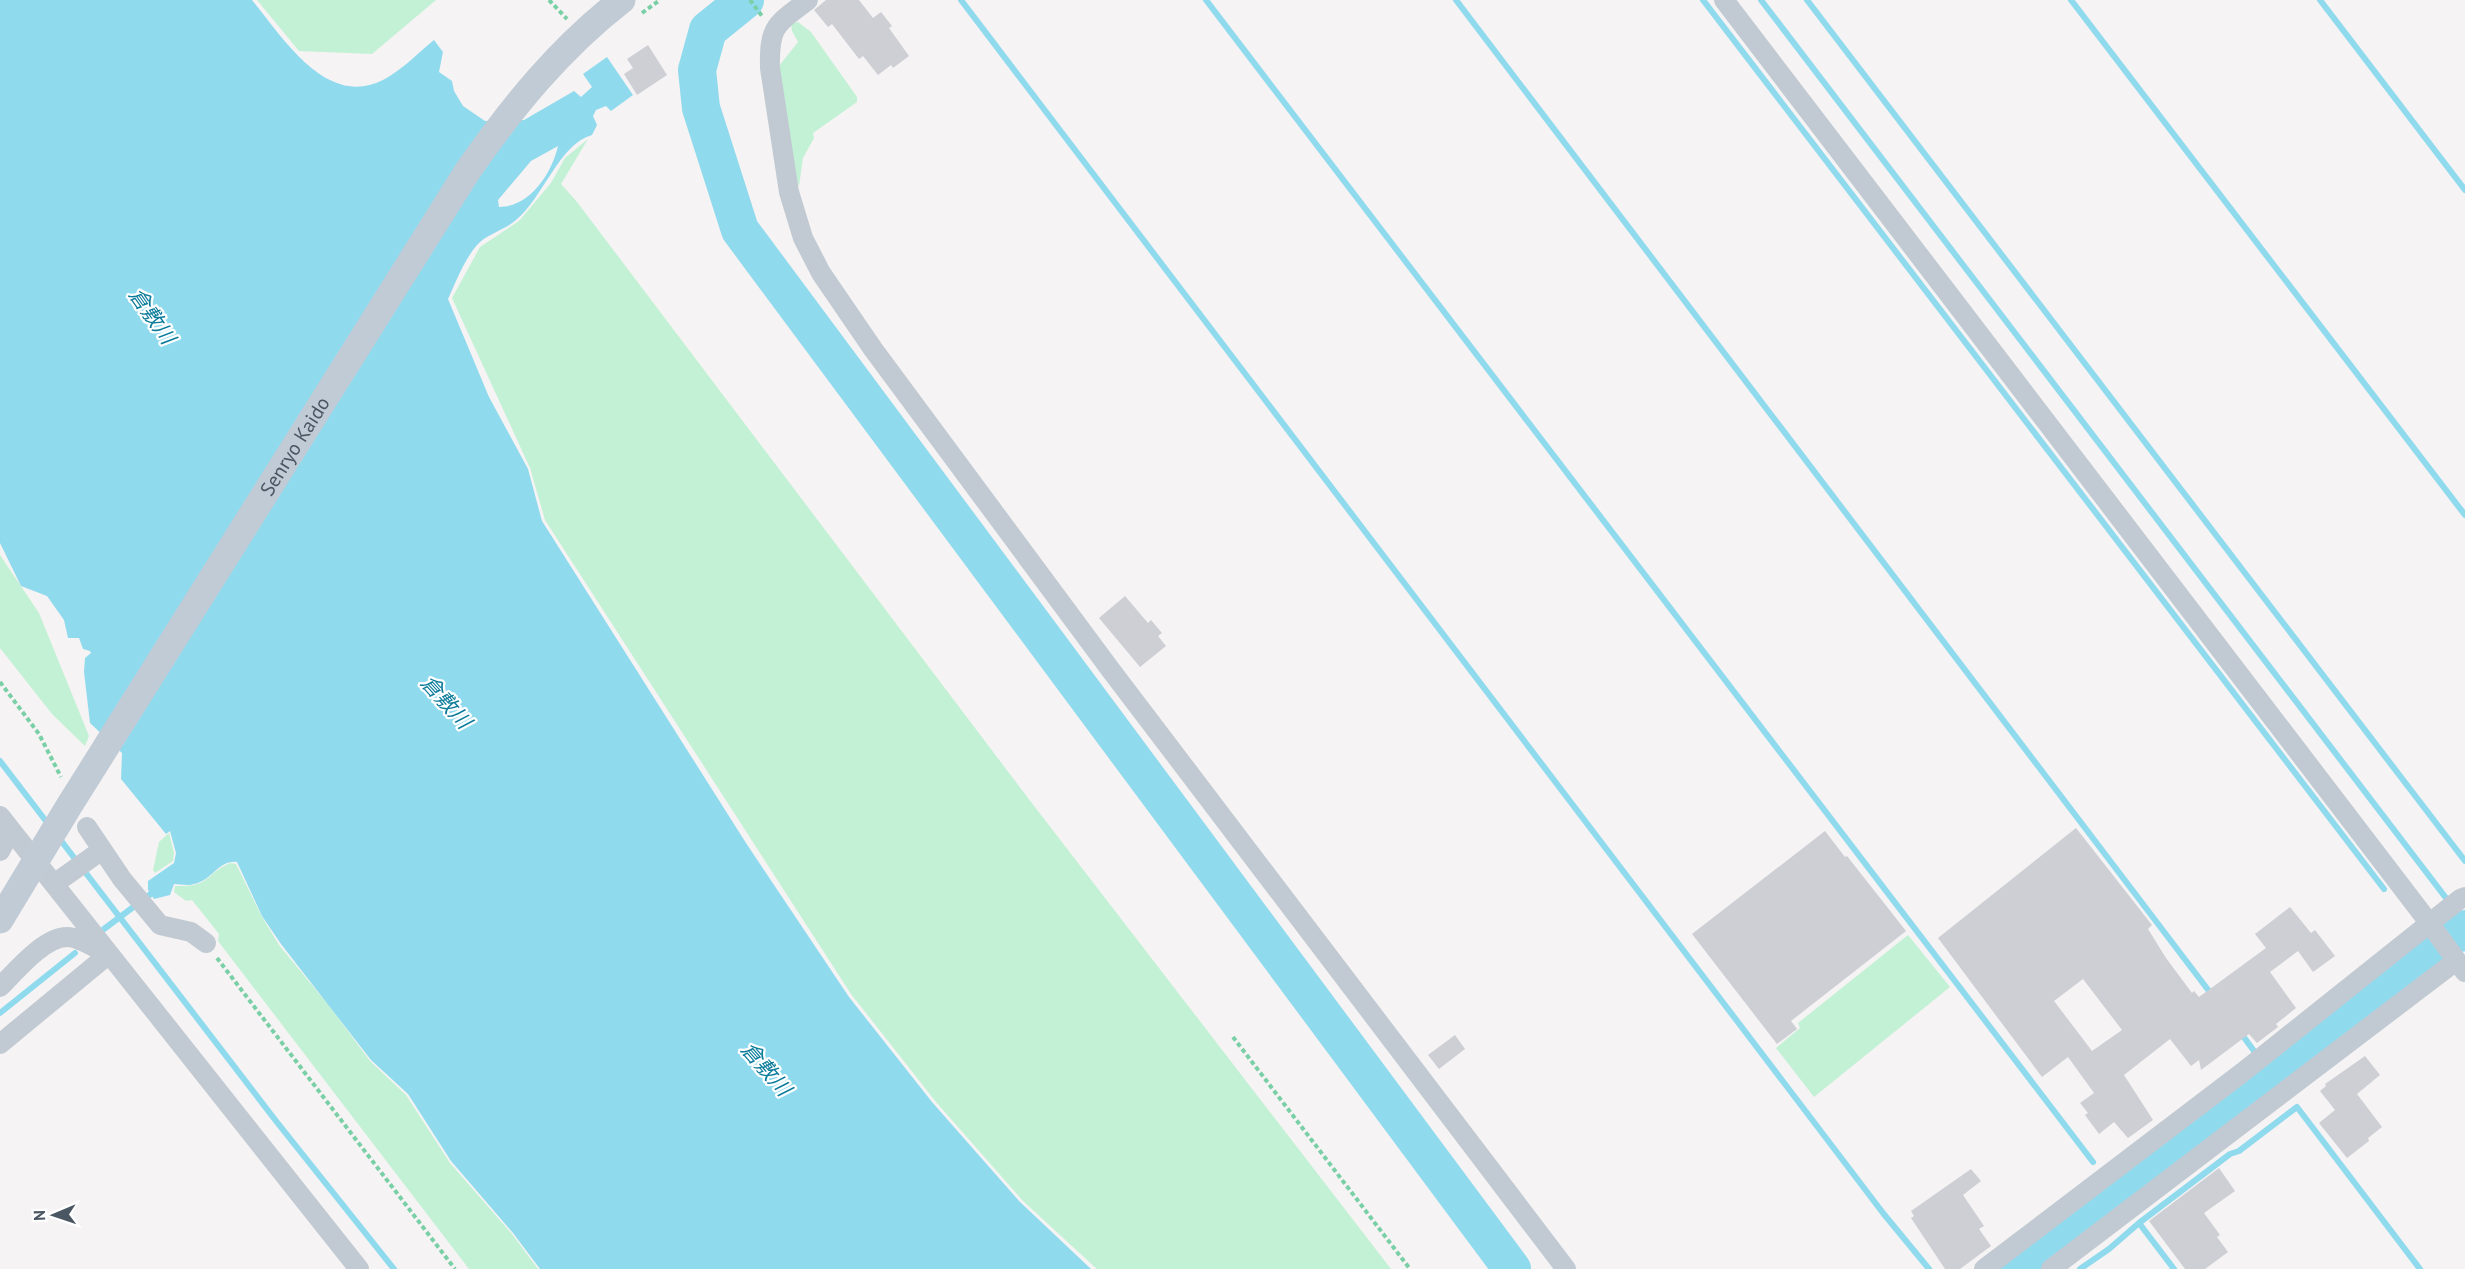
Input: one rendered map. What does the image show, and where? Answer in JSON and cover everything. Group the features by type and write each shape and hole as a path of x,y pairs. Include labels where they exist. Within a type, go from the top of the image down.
{"street":[{"name":"Senryo Kaido","path":"0,920 69,806 467,172 530,87 566,48 622,0"},
{"path":"808,0 772,30 769,48 789,192 803,238 821,273 879,358 1110,669 1566,1269"},
{"path":"1724,0 2449,908 2461,967 2051,1269"},
{"path":"0,851 5,823"},
{"path":"5,823 58,882 109,954 358,1269"},
{"path":"87,826 98,852 160,926 191,932 206,943"},
{"path":"58,882 98,852"},
{"path":"1984,1269 2243,1072 2449,908"},
{"path":"0,987 34,954 54,939 69,936 109,954"},
{"path":"0,1044 109,954"}],"path":[{"path":"750,0 764,19"},
{"path":"0,682 39,734 65,785"},
{"path":"206,943 455,1269"},
{"path":"1233,1037 1410,1269"}],"green space":[{"path":"257,0 436,0 372,54 299,51"},
{"path":"798,22 811,32 857,97 857,102 813,133 814,138 803,158 799,186 791,165 779,66 798,42 791,24"},
{"path":"588,139 561,184 577,202 1031,802 1391,1269 1097,1269 1023,1201 936,1102 851,994 545,520 530,468 452,298 480,247 519,221 551,183 565,158"},
{"path":"0,555 39,613 89,736 85,746 52,714 0,648"},
{"path":"169,833 174,853 173,861 155,873 153,870 159,842"},
{"path":"230,863 236,864 261,915 279,945 330,1007 370,1061 406,1095 450,1163 512,1234 538,1269 469,1269 218,941 219,934 192,900 186,901 174,892 175,886 195,885"},
{"path":"1908,935 1950,987 1814,1097 1776,1048 1800,1028 1798,1023"}],"water":[{"name":"倉敷川","path":"0,0 252,0 277,32 307,64 324,77 343,85 362,86 383,80 434,40 443,52 439,72 452,81 454,91 463,106 485,121 524,120 574,91 581,97 592,87 583,74 607,57 633,95 611,111 606,106 596,110 593,116 597,125 592,135 580,140 570,149 535,199 516,220 477,245 464,264 448,299 489,397 528,469 542,521 746,843 849,997 932,1102 1019,1201 1091,1269 540,1269 513,1233 451,1161 408,1094 371,1060 281,944 262,916 237,862 225,864 200,882 189,885 174,884 170,895 154,899 148,890 148,881 174,863 176,853 170,831 166,834 121,779 122,753 90,723 84,672 85,658 91,653 90,651 83,649 79,638 68,638 64,620 47,596 21,586 0,543","holes":["558,146 545,177 530,195 510,205 499,207 498,200 531,161"]}],"building":[{"path":"826,0 859,0 873,18 881,12 892,26 889,28 909,56 893,68 891,65 878,75 863,56 859,59 832,24 828,27 814,10"},
{"path":"648,45 667,75 637,95 624,74 633,68 627,59"},
{"path":"1125,596 1148,623 1151,620 1162,633 1158,636 1166,646 1140,667 1099,618"},
{"path":"2076,828 2152,925 2148,929 2166,958 2192,993 2194,991 2199,997 2266,948 2255,934 2290,907 2311,933 2315,930 2335,956 2313,972 2298,951 2270,972 2296,1008 2276,1024 2278,1027 2257,1043 2249,1034 2201,1070 2199,1060 2191,1066 2170,1039 2124,1075 2153,1120 2128,1138 2114,1122 2099,1134 2085,1115 2088,1113 2080,1103 2094,1093 2068,1057 2042,1077 1938,938","holes":["2083,979 2122,1030 2092,1051 2054,1001"]},
{"path":"1825,831 1906,931 1791,1021 1797,1029 1777,1044 1692,934"},
{"path":"1455,1035 1465,1049 1439,1069 1428,1055"},
{"path":"2365,1056 2380,1075 2357,1094 2382,1127 2368,1138 2369,1141 2347,1158 2319,1123 2335,1110 2320,1091 2326,1086 2325,1084"},
{"path":"2219,1168 2235,1191 2204,1213 2220,1235 2217,1237 2228,1252 2205,1269 2185,1269 2149,1221"},
{"path":"1971,1169 1981,1181 1963,1195 1984,1226 1979,1229 1991,1246 1960,1269 1945,1269 1911,1218 1914,1216 1911,1211"}],"waterway":[{"path":"745,0 708,30 697,70 701,108 740,230 1512,1269"},
{"path":"961,0 1883,1213 1929,1269"},
{"path":"1206,0 2093,1162"},
{"path":"1456,0 2212,995"},
{"path":"1703,0 2384,889"},
{"path":"1761,0 2465,923"},
{"path":"1807,0 2465,861"},
{"path":"2071,0 2465,515"},
{"path":"2320,0 2465,190"},
{"path":"0,761 49,825"},
{"path":"59,838 276,1121 394,1269"},
{"path":"104,929 156,890"},
{"path":"2460,933 2465,929"},
{"path":"2424,948 2429,956"},
{"path":"2019,1269 2435,951"},
{"path":"0,1013 75,953"},
{"path":"2240,1032 2254,1051"},
{"path":"2267,1069 2272,1075"},
{"path":"2139,1223 2297,1107 2420,1269"},
{"path":"2111,1188 2116,1195"},
{"path":"2080,1269 2109,1249 2139,1223 2174,1269"}]}
